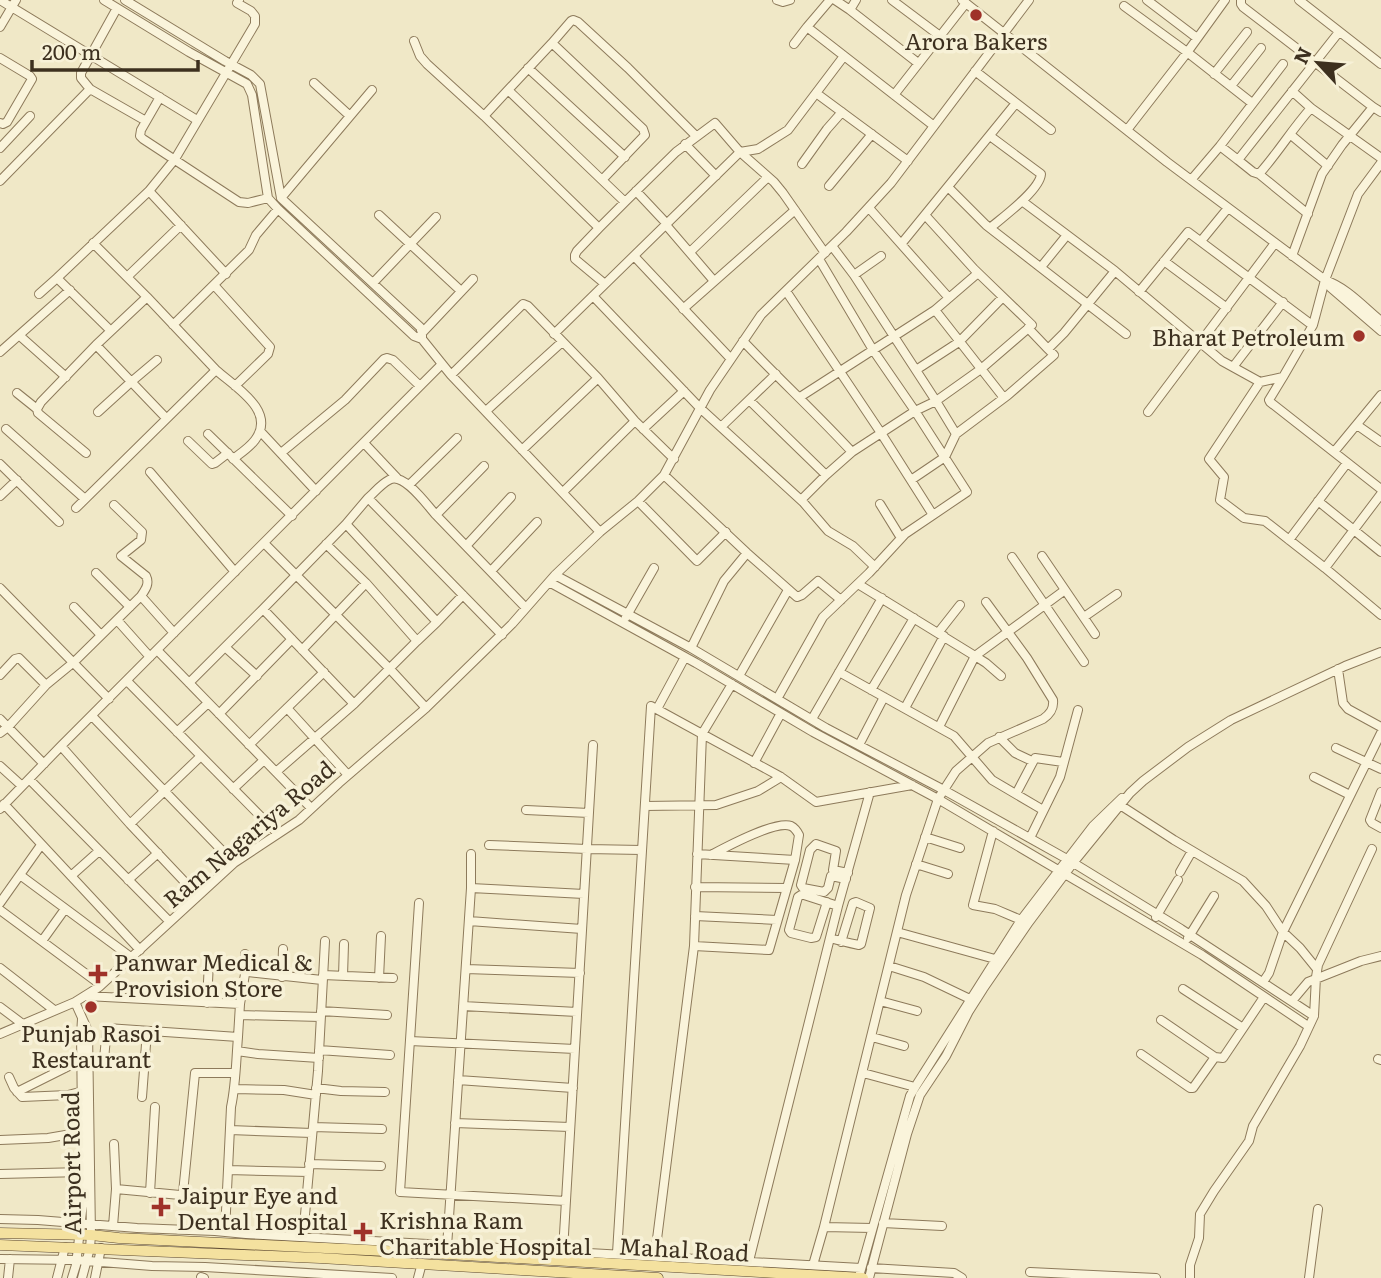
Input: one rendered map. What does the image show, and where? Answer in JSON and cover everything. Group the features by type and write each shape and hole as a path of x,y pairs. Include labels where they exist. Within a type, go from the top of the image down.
{"main road":[{"name":"Mahal Road","path":"0,1233 78,1242 90,1248 320,1258 658,1278"},
{"name":"Mahal Road","path":"0,1245 65,1247 91,1235 447,1249 860,1275"}],"street":[{"path":"0,0 14,4 90,55 197,120"},
{"path":"104,0 228,68 251,75 260,84 281,198 420,327 422,336 442,365 600,532"},
{"path":"125,0 228,68 247,84 252,95 268,198 414,336 422,336 473,279"},
{"path":"142,10 148,0"},
{"path":"777,0 790,0"},
{"path":"794,44 832,0 850,10 918,63"},
{"path":"891,0 940,36"},
{"name":"Ram Nagariya Road","path":"0,1034 75,1002 102,985 234,863 299,820 426,708 502,635 552,578 664,475 710,390 761,315 832,246 891,183 1029,0"},
{"path":"1147,0 1197,38"},
{"path":"1126,130 1225,0"},
{"path":"1241,0 1243,7 1381,112"},
{"path":"1299,0 1381,64"},
{"path":"39,294 149,191 175,159 255,24 253,13 236,1"},
{"path":"850,10 855,1"},
{"path":"894,95 964,2 1191,180 1325,280 1341,288 1381,321"},
{"path":"0,27 14,4"},
{"path":"1124,6 1252,103"},
{"path":"117,8 90,55 81,78 90,89 146,121"},
{"path":"484,116 573,20 579,22 696,135"},
{"path":"807,27 934,126"},
{"path":"1178,46 1189,32"},
{"path":"1214,74 1247,32"},
{"path":"1238,160 1339,32"},
{"path":"414,41 420,56 427,64 599,229"},
{"path":"551,43 643,129 645,135 602,180"},
{"path":"1231,86 1261,48"},
{"path":"554,334 740,152 758,149 788,130 844,56"},
{"path":"0,58 32,79 7,122 0,123"},
{"path":"1191,180 1283,64"},
{"path":"528,68 625,157"},
{"path":"975,71 1051,130"},
{"path":"314,82 350,116"},
{"path":"0,181 90,89"},
{"path":"281,198 372,90"},
{"path":"508,90 625,202"},
{"path":"1292,91 1381,161 1358,194 1325,280 1312,325 1269,400 1381,489"},
{"path":"816,93 908,161"},
{"path":"160,97 141,130 143,139 239,202 248,203 268,198"},
{"path":"902,243 1016,103"},
{"path":"1292,256 1318,185 1328,166 1373,107"},
{"path":"1259,174 1311,108"},
{"path":"802,164 842,112"},
{"path":"0,148 30,116"},
{"path":"604,284 575,259 577,251 685,145 715,123 740,152 774,182 795,210 873,350 967,492 901,538 823,617 777,699"},
{"path":"830,186 872,134"},
{"path":"1291,135 1328,166"},
{"path":"990,136 1041,174 1041,180 1023,201 990,228"},
{"path":"685,145 716,176"},
{"path":"1220,146 1308,214"},
{"path":"690,252 768,177"},
{"path":"948,187 990,228 1126,334"},
{"path":"149,191 226,274"},
{"path":"636,191 714,281"},
{"path":"1023,201 1115,271 1222,361 1260,382 1283,377"},
{"path":"869,208 949,298"},
{"path":"1201,241 1228,208"},
{"path":"173,325 249,250 256,235 278,209"},
{"path":"683,309 795,210"},
{"path":"379,215 461,291"},
{"path":"801,500 852,452 915,411 936,401 981,369 1032,325 978,273 925,215"},
{"path":"373,283 436,217"},
{"path":"127,276 181,225"},
{"path":"1139,292 1188,232 1312,325"},
{"path":"1041,267 1067,235"},
{"path":"93,243 216,370 249,398 260,413 260,431 246,450 212,464 188,441"},
{"path":"1148,412 1275,243"},
{"path":"832,246 854,275 956,434"},
{"path":"635,256 731,359"},
{"path":"854,275 881,256"},
{"path":"1164,261 1227,308"},
{"path":"1048,349 1115,271"},
{"path":"800,397 935,310 978,273"},
{"path":"57,278 111,331"},
{"path":"1325,280 1381,331"},
{"path":"214,285 270,348 268,354 235,386"},
{"path":"0,352 70,290"},
{"path":"786,291 933,515"},
{"path":"593,296 700,408 801,500 828,531 853,546 875,567"},
{"path":"37,409 96,345 147,297"},
{"path":"916,370 959,342 1003,297"},
{"path":"1233,367 1283,302"},
{"path":"451,375 523,304 528,306 674,459"},
{"path":"935,310 1004,398"},
{"path":"911,480 945,457 956,434 1055,355 1028,328"},
{"path":"20,335 66,377"},
{"path":"743,341 852,452"},
{"path":"486,411 562,342"},
{"path":"96,345 166,418"},
{"path":"281,453 345,400 384,359 393,360 420,386"},
{"path":"98,412 157,360"},
{"path":"139,950 2,807 442,365"},
{"path":"76,508 216,370"},
{"path":"721,427 776,374"},
{"path":"522,450 598,378"},
{"path":"1260,382 1209,459 1224,477 1220,500 1244,518 1265,522 1381,615"},
{"path":"643,429 684,391"},
{"path":"17,394 86,453"},
{"path":"1334,452 1381,395"},
{"path":"749,400 826,475"},
{"path":"562,492 635,421"},
{"path":"1357,425 1381,442"},
{"path":"6,429 85,499"},
{"path":"260,431 316,491"},
{"path":"208,434 292,516"},
{"path":"409,485 457,438"},
{"path":"364,443 397,478 409,485 526,608"},
{"path":"1289,540 1347,463"},
{"path":"0,464 59,522"},
{"path":"436,515 484,467"},
{"path":"150,472 235,572"},
{"path":"664,475 789,590 799,597 818,580 841,600"},
{"path":"189,683 297,575 368,498 391,478 397,478"},
{"path":"0,496 17,480"},
{"path":"1325,568 1381,495"},
{"path":"368,498 502,635"},
{"path":"466,546 511,498"},
{"path":"638,501 698,561 726,532"},
{"path":"1318,502 1381,552"},
{"path":"0,733 46,685 74,662 141,597 148,584 146,576 121,556 141,540 142,532 114,505"},
{"path":"880,505 901,538"},
{"path":"491,571 537,522"},
{"path":"346,524 437,622"},
{"path":"264,543 426,708"},
{"path":"326,544 366,583 417,641"},
{"path":"691,648 724,582 747,553"},
{"path":"1042,556 1095,634"},
{"path":"1012,557 1084,662"},
{"path":"623,623 654,568"},
{"path":"96,573 130,607"},
{"path":"552,578 691,648 812,719 1070,861 1314,1016"},
{"path":"552,578 623,623 813,732 937,799 1152,925 1308,1026"},
{"path":"302,650 366,583"},
{"path":"858,584 986,663 1001,676"},
{"path":"0,588 109,699"},
{"path":"739,676 789,590"},
{"path":"939,727 975,656 1065,590"},
{"path":"1084,618 1116,593"},
{"path":"276,772 354,704 463,595"},
{"path":"141,597 174,633"},
{"path":"812,719 882,598"},
{"path":"813,1265 906,895 937,799 956,771 971,756 999,737 1043,719 1054,705 1027,658 986,602"},
{"path":"905,708 941,635 960,605"},
{"path":"74,607 101,635"},
{"path":"263,609 354,704"},
{"path":"871,690 914,618"},
{"path":"117,620 189,683 312,808"},
{"path":"219,714 292,639"},
{"path":"225,647 257,676"},
{"path":"0,1219 303,1237 447,1249 617,1253 813,1265 860,1275 910,1096 1021,920 1070,861 1093,826 1143,781 1209,733 1258,706 1381,652"},
{"path":"657,709 685,657"},
{"path":"0,675 19,658 46,685"},
{"path":"1338,669 1343,703 1348,709 1381,727"},
{"path":"250,745 324,673"},
{"path":"839,673 954,736 992,780 1043,810"},
{"path":"127,681 278,834"},
{"path":"655,1255 694,946 702,734 732,684"},
{"path":"859,745 884,697"},
{"path":"177,732 208,703"},
{"path":"617,1253 651,706 781,777 816,802 912,785"},
{"path":"287,708 348,775"},
{"path":"1020,848 1059,777 1078,710"},
{"path":"754,764 781,713"},
{"path":"92,716 234,863"},
{"path":"0,719 44,764"},
{"path":"1263,982 1269,973 1283,933 1381,733"},
{"path":"999,737 1015,754 1032,761"},
{"path":"61,746 198,896"},
{"path":"563,1251 593,746"},
{"path":"1336,748 1381,769"},
{"path":"130,824 201,756"},
{"path":"1016,794 1032,761 1038,757 1063,762"},
{"path":"233,789 264,760"},
{"path":"0,766 22,786"},
{"path":"645,806 716,805 758,791 781,777"},
{"path":"1314,777 1350,795"},
{"path":"29,779 170,922"},
{"path":"749,1261 838,906 870,792"},
{"path":"1381,792 1370,820 1381,828"},
{"path":"1120,804 1243,881 1266,906 1283,933 1300,948 1317,970"},
{"path":"526,810 589,813"},
{"path":"694,946 769,950 795,860 799,835 790,826 782,825 748,836 711,855"},
{"path":"993,831 973,905 995,909 1021,920"},
{"path":"925,837 960,848"},
{"path":"0,903 41,845"},
{"path":"489,845 642,850"},
{"path":"815,845 836,851 832,873 828,888 824,892 803,888 801,885 810,850 815,845"},
{"path":"1190,1278 1199,1238 1200,1214 1249,1141 1254,1126 1300,1046 1314,1016 1317,970 1372,849"},
{"path":"71,876 99,851"},
{"path":"1152,925 1192,851"},
{"path":"128,880 158,853"},
{"path":"447,1249 471,854"},
{"path":"697,854 795,860"},
{"path":"916,864 948,874"},
{"path":"869,1278 920,1095 946,1056 969,1011 1061,872"},
{"path":"832,873 847,876"},
{"path":"20,875 132,958"},
{"path":"695,887 786,888"},
{"path":"471,888 584,894"},
{"path":"827,902 817,937 791,933 789,930 798,897 801,895 804,895 827,902 838,906"},
{"path":"1184,945 1213,896"},
{"path":"419,903 400,1192 566,1201"},
{"path":"830,938 841,942 856,945 861,944 870,908 853,903 841,942"},
{"path":"42,942 65,909"},
{"path":"0,910 102,985"},
{"path":"695,916 777,920"},
{"path":"469,921 582,929"},
{"path":"897,932 995,959"},
{"path":"379,978 381,936"},
{"path":"303,1237 319,1054 325,941"},
{"path":"343,976 344,944"},
{"path":"282,977 283,949"},
{"path":"225,1232 231,1107 235,1089 245,954"},
{"path":"1292,1001 1308,982 1381,956"},
{"path":"207,1003 209,961"},
{"path":"889,966 924,977 970,999"},
{"path":"0,968 54,1010"},
{"path":"466,969 580,973"},
{"path":"245,974 393,978"},
{"path":"1183,989 1243,1028"},
{"path":"86,996 240,1004"},
{"path":"1161,1020 1215,1057 1223,1058 1264,997"},
{"path":"880,1001 916,1012"},
{"path":"75,1002 82,1016"},
{"path":"463,1006 577,1012"},
{"path":"0,1007 24,1025"},
{"path":"240,1015 387,1015"},
{"name":"Airport Road","path":"82,1016 83,1172 86,1224 91,1235 82,1278"},
{"name":"Airport Road","path":"72,1278 78,1242 86,1224 88,1031 82,1016"},
{"path":"104,1059 107,1028 238,1037"},
{"path":"142,1097 147,1031"},
{"path":"872,1037 904,1046"},
{"path":"410,1041 575,1049"},
{"path":"237,1051 258,1055 390,1055"},
{"path":"1141,1054 1190,1088 1193,1088 1215,1057"},
{"path":"17,1092 81,1060"},
{"path":"116,1189 180,1195 184,1190 195,1073 235,1073"},
{"path":"863,1073 915,1087"},
{"path":"9,1077 22,1097 68,1095 83,1091"},
{"path":"458,1080 573,1088"},
{"path":"235,1089 385,1092"},
{"path":"149,1193 155,1107"},
{"path":"455,1123 570,1128"},
{"path":"230,1130 382,1129"},
{"path":"0,1140 48,1138 83,1132"},
{"path":"113,1226 116,1189 114,1144"},
{"path":"228,1170 381,1166"},
{"path":"0,1174 83,1172"},
{"path":"1309,1278 1318,1209"},
{"path":"883,1223 942,1226"},
{"path":"824,1227 872,1228"},
{"path":"57,1278 65,1247"},
{"path":"95,1278 101,1248"},
{"path":"202,1278 208,1253"},
{"path":"315,1276 320,1258"},
{"path":"0,1259 76,1260 315,1276 392,1278"},
{"path":"8,1278 10,1259"},
{"path":"418,1278 422,1264"},
{"path":"152,1266 152,1276"},
{"path":"872,1268 954,1273 962,1278"},
{"path":"1030,1272 1156,1278"}],"place":[{"name":"Arora Bakers","path":"976,15"},
{"name":"Bharat Petroleum","path":"1359,336"},
{"name":"Panwar Medical & Provision Store","path":"98,974"},
{"name":"Punjab Rasoi Restaurant","path":"91,1007"},
{"name":"Jaipur Eye and Dental Hospital","path":"161,1207"},
{"name":"Krishna Ram Charitable Hospital","path":"363,1232"}]}
